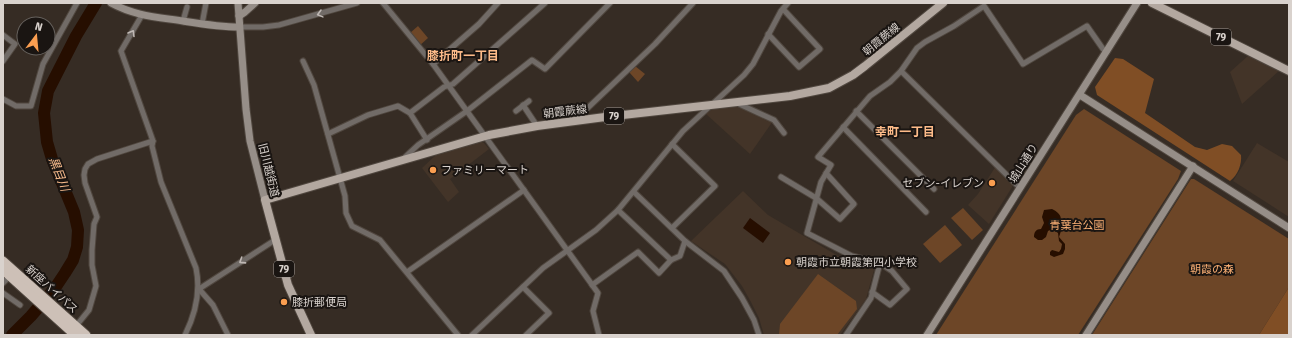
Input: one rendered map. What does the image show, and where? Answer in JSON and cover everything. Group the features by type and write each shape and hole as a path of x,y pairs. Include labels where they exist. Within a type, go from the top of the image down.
{"highway":[{"name":"新座バイパス","path":"3,262 54,312 76,331 86,335"},
{"name":"新座バイパス","path":"6,273 32,292"}],"main road":[{"name":"朝霞蕨線","path":"265,200 484,136 537,126 816,92 837,85 865,66 944,3"},
{"name":"79","path":"1152,3 1289,71"},
{"name":"旧川越街道","path":"265,200 288,285 311,335"}],"street":[{"path":"3,98 16,106 31,106 43,64 77,3"},
{"path":"111,3 142,15 223,27 263,28 279,25 357,3"},
{"path":"202,24 206,3"},
{"name":"旧川越街道","path":"238,3 250,141 265,200"},
{"path":"239,16 255,3"},
{"path":"383,3 433,64 598,293 593,312 600,335"},
{"path":"433,64 479,24 498,3"},
{"path":"410,113 444,87 453,84 545,3"},
{"path":"404,159 418,145 466,111 532,60 545,69 610,3"},
{"path":"573,122 650,49 693,3"},
{"path":"476,334 543,268 596,230 618,210 683,131 744,75 753,64 768,34 788,3"},
{"name":"城山通り","path":"927,335 1137,3"},
{"path":"872,292 890,305 907,290 892,271 880,263 852,256 807,233 821,182 830,164 818,157 870,96 890,82 901,71 917,48 987,5 1023,64 1087,26 1102,49 1107,52"},
{"path":"183,21 187,7"},
{"path":"768,34 799,67 820,49 783,9"},
{"path":"142,15 121,51 153,141 152,146 161,182 196,268 199,289 192,320 185,335"},
{"path":"3,35 15,44 3,60"},
{"path":"303,61 314,85 345,196 346,213 352,226 380,240 458,335"},
{"path":"901,71 1020,188"},
{"path":"1080,95 1289,228"},
{"path":"516,111 528,101"},
{"path":"735,102 774,120 784,132"},
{"path":"524,105 537,126"},
{"path":"328,134 368,115 398,106 410,113 426,140"},
{"path":"856,112 934,189"},
{"path":"843,126 926,212"},
{"path":"76,331 90,310 96,286 92,265 92,250 94,224 97,217 85,183 85,169 88,164 97,160 153,141"},
{"path":"672,144 715,186 672,228"},
{"path":"1086,335 1193,166"},
{"path":"781,177 816,198 840,218 854,204 826,173"},
{"path":"407,272 524,190"},
{"path":"634,192 685,241 724,271 742,298 754,320 759,335"},
{"path":"618,210 671,260"},
{"path":"199,289 275,240"},
{"path":"592,285 638,252 659,273 671,260 680,256 685,241"},
{"path":"846,335 871,298 880,263"},
{"path":"3,283 6,273"},
{"path":"523,287 549,313 526,335"},
{"path":"199,289 213,305 228,335"},
{"path":"3,293 20,305"}],"shaded area":[{"path":"1249,55 1280,70 1242,104 1230,72"},
{"path":"1115,58 1123,59 1154,79 1145,113 1195,147 1207,150 1222,144 1232,146 1241,155 1239,169 1233,179 1230,181 1097,95 1095,87"},
{"path":"738,105 773,121 750,154 706,114 715,107"},
{"path":"480,141 489,149 450,179 459,192 448,202 422,168 437,154"},
{"path":"1257,143 1289,162 1289,217 1233,181"},
{"path":"996,166 1014,184 989,224 968,205 978,194"},
{"name":"朝霞市立朝霞第四小学校","path":"743,191 768,215 845,260 872,266 874,270 866,299 840,335 764,335 759,318 751,302 742,286 725,264 691,241"},
{"path":"1052,209 1057,212 1061,218 1058,226 1061,231 1059,237 1065,244 1063,254 1054,257 1050,255 1050,252 1052,250 1059,252 1062,244 1059,241 1058,233 1052,229 1048,231 1046,237 1042,240 1038,240 1034,237 1036,231 1041,229 1044,223 1042,217 1044,210"},
{"path":"750,218 770,233 763,243 743,228"},
{"path":"1289,287 1289,335 1259,335"}],"green space":[{"path":"418,26 428,38 418,47 410,33"},
{"path":"635,66 645,74 638,82 629,72"},
{"name":"青葉台公園","path":"1084,109 1181,171 1178,179 1078,335 936,335 1076,115"},
{"name":"朝霞の森","path":"1191,179 1194,179 1289,239 1289,287 1259,335 1092,335"},
{"path":"963,208 983,230 972,240 951,218"},
{"path":"945,225 962,245 940,263 923,244"},
{"path":"818,274 856,301 857,309 837,335 779,335 780,324"}],"waterway":[{"name":"黒目川","path":"12,335 55,288 73,260 77,247 78,230 74,212 52,159 47,142 44,113 48,91 76,36 96,3"}],"place":[{"name":"ファミリーマート","path":"433,170"},
{"name":"セブン-イレブン","path":"992,183"},
{"name":"朝霞市立朝霞第四小学校","path":"788,262"},
{"name":"膝折郵便局","path":"284,302"}],"district":[{"name":"膝折町一丁目","path":"463,56"},
{"name":"幸町一丁目","path":"905,132"}]}
